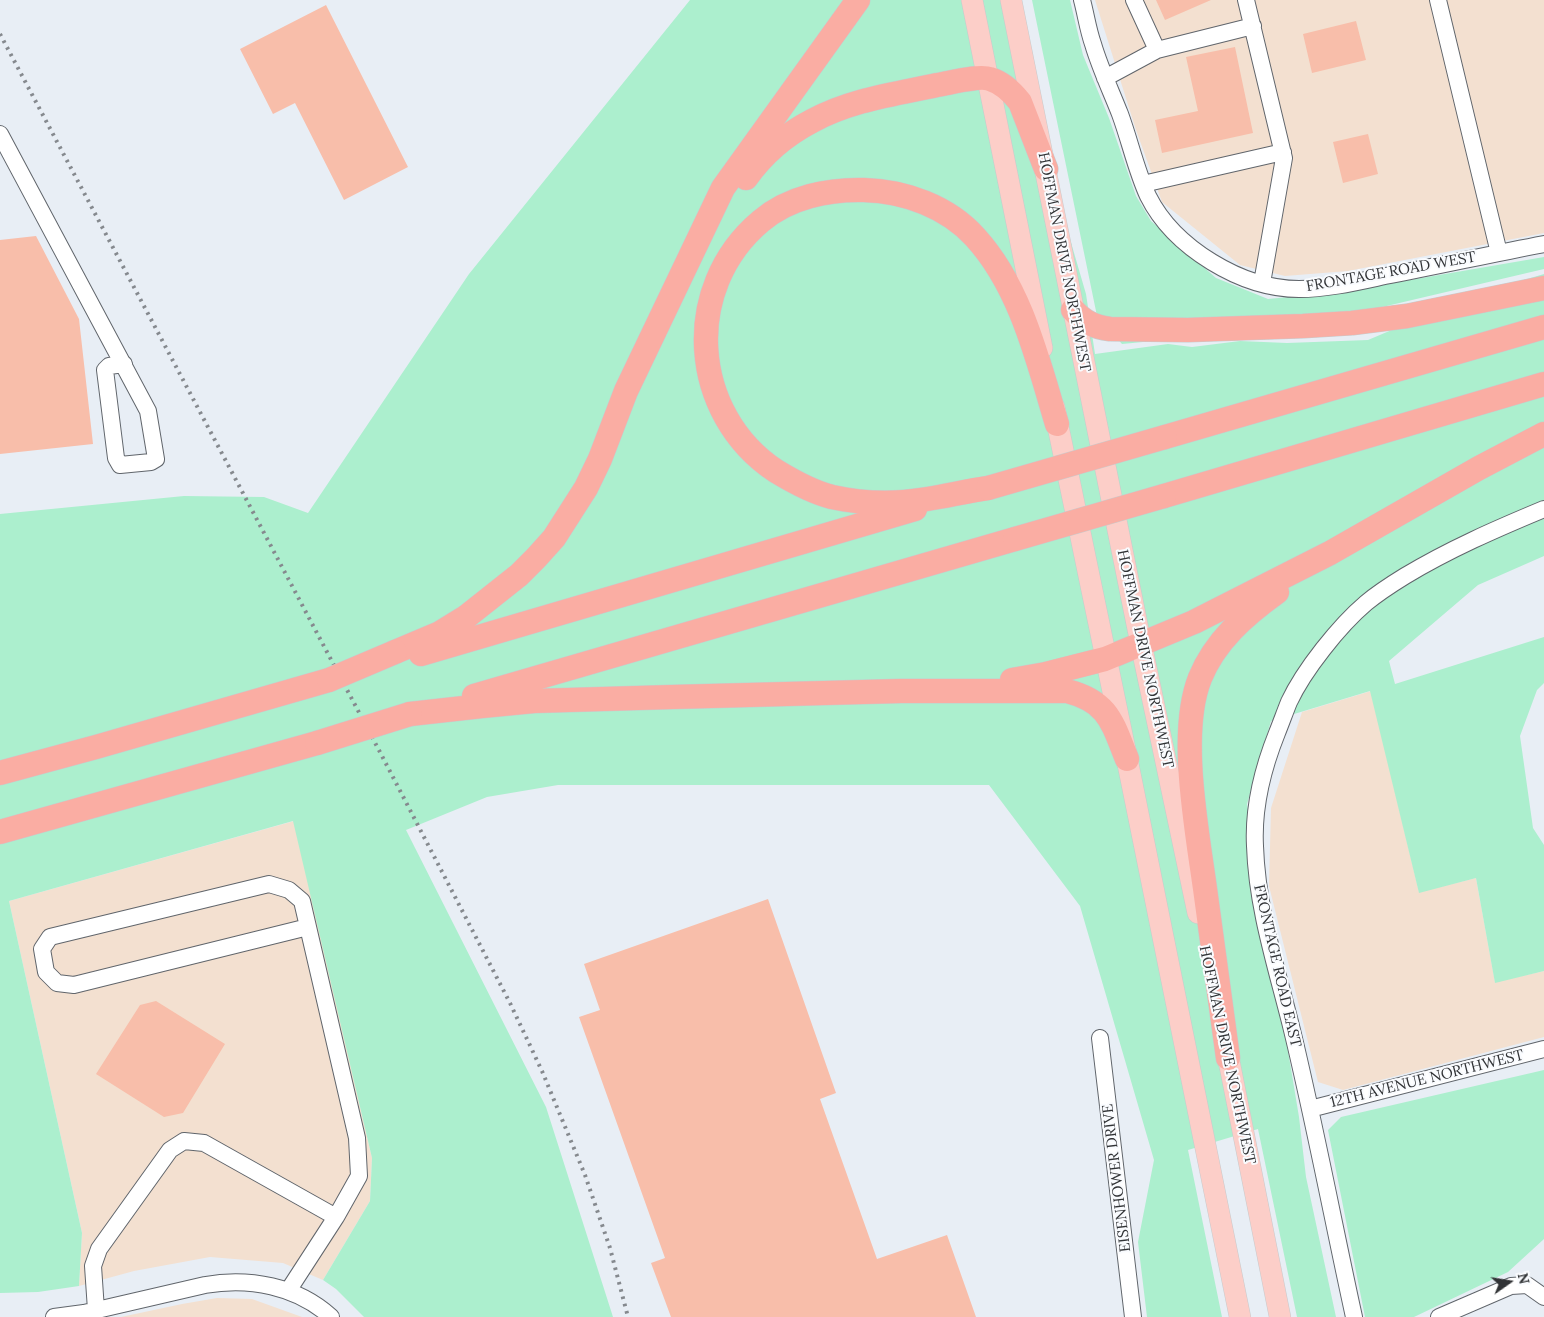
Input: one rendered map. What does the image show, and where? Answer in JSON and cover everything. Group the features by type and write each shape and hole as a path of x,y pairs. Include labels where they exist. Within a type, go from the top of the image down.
{"highway":[{"path":"395,657 466,617 519,575 554,538 586,488 597,466 626,391 723,188 858,0"},
{"path":"689,260 751,170 771,150 792,133 812,121 832,111 859,102 961,80 988,78 1001,83 1020,102 1046,169"},
{"path":"988,488 903,502 867,502 832,497 811,490 786,478 748,448 720,408 706,358 706,332 712,298 728,258 744,237 762,220 783,207 806,197 830,191 854,189 880,190 906,195 931,205 954,219 975,237 994,262 1014,296 1031,339 1057,424"},
{"path":"1073,310 1081,319 1097,328 1110,329 1188,330 1303,326 1408,316 1544,288"},
{"path":"0,773 246,705 329,680 395,657 1165,438 1544,327"},
{"path":"0,832 317,743 410,714 1544,384"},
{"path":"901,691 1013,680 1105,659 1194,622 1330,553 1544,434"},
{"path":"1228,1058 1194,810 1190,741 1192,708 1200,679 1213,651 1248,614 1330,553"},
{"path":"410,714 534,702 901,691 1067,691 1080,694 1101,706 1112,721 1127,759"}],"main road":[{"path":"972,0 1240,1317"},
{"name":"HOFFMAN DRIVE NORTHWEST","path":"1011,0 1141,644 1280,1317"}],"street":[{"name":"FRONTAGE ROAD WEST","path":"1082,0 1092,42 1120,115 1143,184 1156,210 1186,243 1226,271 1262,283 1298,289 1321,288 1544,244"},
{"path":"1134,0 1156,50"},
{"path":"1246,0 1284,158 1262,283"},
{"path":"1438,0 1499,253"},
{"path":"1105,78 1156,50 1253,26"},
{"path":"0,134 4,151 124,364 148,411 156,459 151,462 120,465 116,458 105,370 110,366 124,364"},
{"path":"1143,184 1283,152"},
{"name":"FRONTAGE ROAD EAST","path":"1354,1317 1310,1109 1260,900 1255,843 1256,811 1262,780 1272,746 1290,700 1315,660 1335,634 1365,603 1390,585 1434,559 1544,509"},
{"path":"288,1291 336,1217 359,1176 358,1138 308,926 302,901 289,890 270,884 50,937 42,949 46,972 57,983 74,985 308,926"},
{"name":"EISENHOWER DRIVE","path":"1100,1038 1133,1317"},
{"name":"12TH AVENUE NORTHWEST","path":"1310,1109 1544,1048"},
{"path":"96,1310 93,1266 99,1249 170,1150 184,1141 204,1143 336,1217"},
{"path":"54,1317 96,1310 220,1282 244,1282 288,1291 309,1299 331,1317"},
{"path":"1439,1317 1510,1286 1528,1286 1544,1297"}],"shaded area":[{"path":"1095,0 1544,0 1544,233 1348,271 1285,276 1240,265 1162,202 1136,130"},
{"path":"1371,691 1419,892 1476,878 1495,982 1544,971 1544,1037 1343,1090 1318,1082 1269,886 1271,808 1302,712"},
{"path":"294,821 372,1158 370,1201 323,1280 283,1263 210,1257 134,1271 79,1286 82,1233 9,901"},
{"path":"217,1298 252,1299 302,1317 121,1317 182,1304"}],"green space":[{"path":"690,0 1021,0 1063,215 1086,294 1095,354 1168,344 1192,347 1240,341 1287,343 1368,340 1477,294 1544,274 1544,556 1478,585 1389,661 1395,684 1544,637 1544,683 1537,690 1520,736 1533,828 1544,845 1544,971 1495,983 1476,878 1419,893 1370,691 1271,721 1247,804 1299,1117 1306,1177 1336,1317 1297,1317 1258,1129 1188,1150 1222,1317 1147,1317 1138,1242 1154,1160 1080,906 989,785 558,785 487,797 406,830 546,1107 613,1317 364,1317 336,1289 323,1280 370,1201 372,1158 293,821 9,901 82,1233 79,1286 38,1292 0,1293 0,514 184,496 264,497 308,513 469,274"},
{"path":"1032,0 1070,0 1083,55 1109,118 1136,196 1151,221 1216,278 1268,299 1340,292 1544,257 1544,269 1344,316 1236,333 1122,344 1097,316"},
{"path":"1544,1070 1544,1239 1508,1272 1414,1317 1365,1317 1328,1130 1341,1117"}],"building":[{"path":"1156,0 1211,0 1165,20"},
{"path":"326,5 408,167 344,200 295,103 273,114 240,49"},
{"path":"1356,21 1366,60 1312,73 1303,34"},
{"path":"1235,47 1253,133 1162,153 1155,120 1198,111 1186,57"},
{"path":"1368,134 1378,174 1343,183 1333,142"},
{"path":"36,236 79,319 93,444 0,454 0,240"},
{"path":"768,899 836,1093 820,1099 877,1259 947,1235 976,1317 671,1317 651,1263 665,1258 579,1017 600,1010 584,964"},
{"path":"156,1001 225,1044 183,1113 164,1117 96,1074 140,1005"}],"railway":[{"path":"0,34 381,754 510,1003 542,1071 585,1175 610,1248 628,1317"}]}
